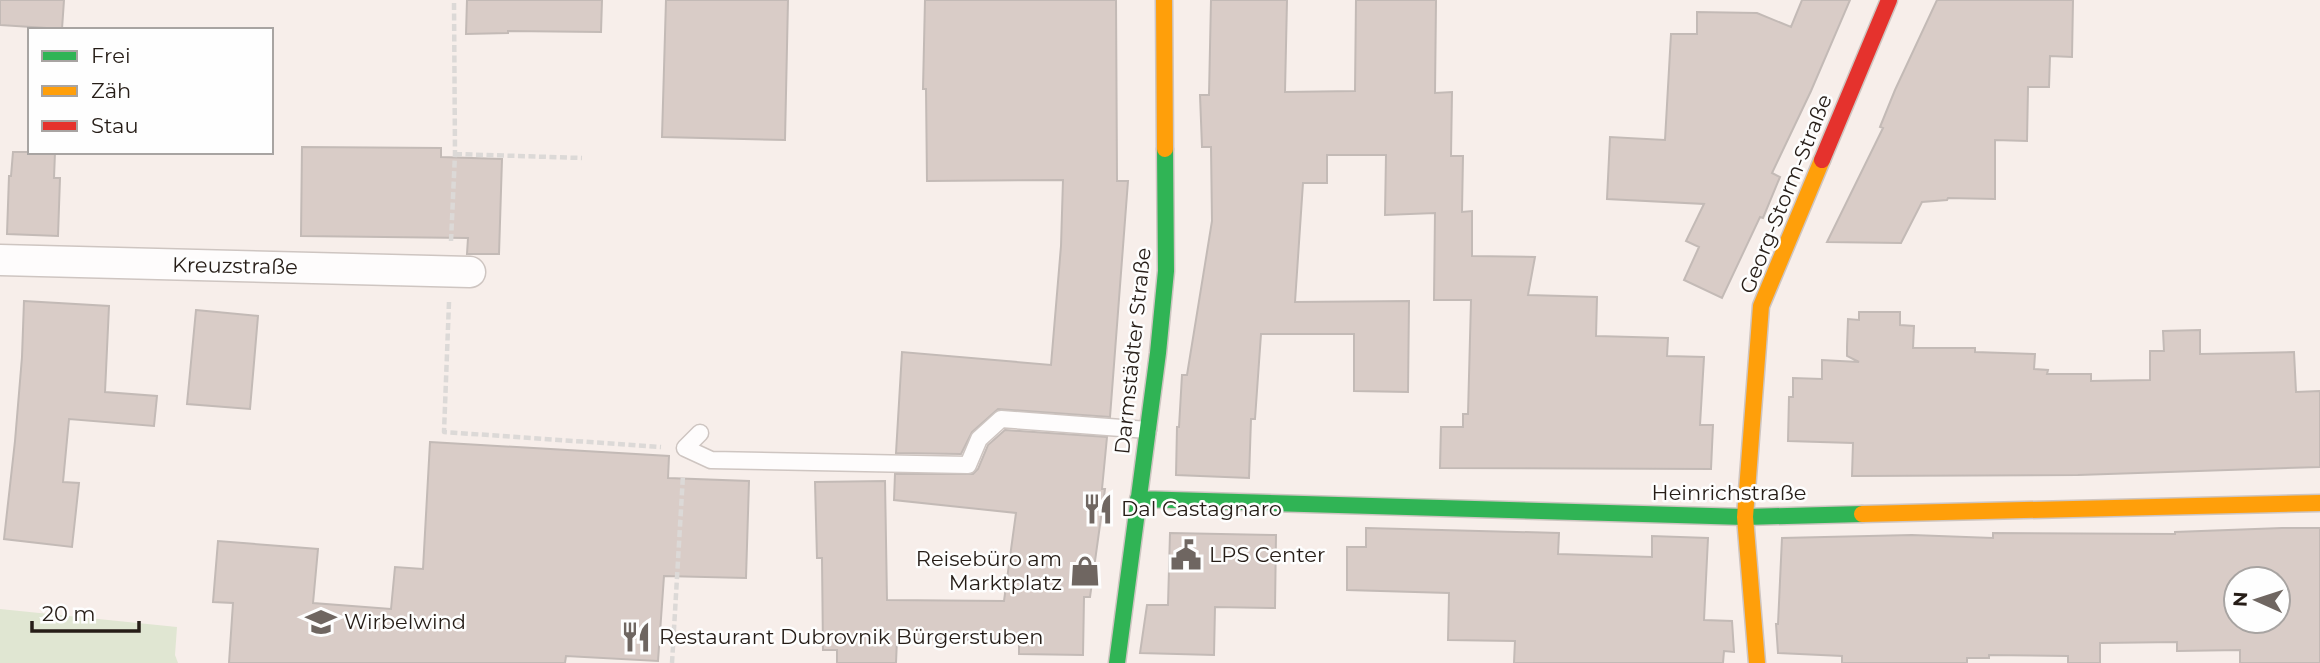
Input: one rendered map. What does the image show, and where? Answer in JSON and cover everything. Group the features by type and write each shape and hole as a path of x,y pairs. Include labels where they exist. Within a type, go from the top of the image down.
{"street":[{"name":"Darmstädter Straße","path":"1117,663 1166,271 1164,0"},
{"name":"Georg-Storm-Straße","path":"1757,663 1745,517 1761,306 1889,0"},
{"name":"Kreuzstraße","path":"0,260 460,272"},
{"name":"Heinrichstraße","path":"1138,499 1745,517 2320,503"}],"lane":[{"path":"700,433 685,448 711,460 968,466 979,439 1001,419 1148,430"}],"path":[{"path":"454,0 455,154 460,272 444,432 685,448 672,663"},
{"path":"455,154 582,158"}],"green space":[{"path":"0,609 177,627 175,655 178,663 0,663"}],"building":[{"path":"0,0 64,0 62,28 0,25"},
{"path":"467,0 602,0 601,32 508,31 466,34"},
{"path":"666,0 788,0 785,140 662,137"},
{"path":"925,0 1116,0 1117,181 1128,181 1110,417 998,409 972,432 961,454 896,453 902,352 1051,365 1061,246 1063,180 927,181 926,89 923,89"},
{"path":"1211,0 1287,0 1285,92 1355,91 1356,0 1436,0 1435,93 1452,92 1451,156 1463,156 1462,212 1472,211 1472,256 1535,257 1528,295 1597,297 1596,336 1668,338 1667,356 1704,357 1700,425 1713,425 1711,469 1440,468 1441,427 1463,427 1463,414 1468,414 1471,300 1434,300 1435,213 1385,215 1386,155 1327,155 1327,183 1303,183 1295,302 1409,301 1408,392 1354,391 1354,334 1261,334 1255,419 1251,419 1249,478 1176,475 1182,375 1187,375 1212,221 1211,147 1202,147 1200,95 1209,95"},
{"path":"1802,0 1850,0 1772,173 1780,177 1763,218 1760,217 1722,298 1684,280 1699,247 1686,241 1704,204 1607,199 1610,137 1665,140 1671,34 1697,34 1697,12 1757,13 1791,27"},
{"path":"1937,0 2073,0 2072,57 2050,56 2049,87 2028,87 2027,141 1995,140 1995,199 1948,198 1922,202 1901,243 1827,242 1883,128 1880,127 1895,90"},
{"path":"302,147 441,148 441,157 502,159 499,254 467,254 468,238 301,236"},
{"path":"13,152 55,154 54,178 60,178 58,236 7,234"},
{"path":"24,301 109,306 105,392 157,396 154,426 69,419 63,482 79,483 72,547 4,539 15,441"},
{"path":"196,310 258,316 250,409 187,404"},
{"path":"1859,312 1900,312 1900,325 1914,326 1913,348 1975,348 1975,352 2035,354 2034,369 2048,370 2047,374 2091,374 2091,381 2150,380 2150,351 2164,351 2163,331 2200,330 2200,354 2294,352 2296,392 2320,391 2320,467 2078,475 1852,476 1853,443 1788,441 1789,397 1793,397 1793,378 1822,379 1822,360 1859,362 1847,356 1847,347 1848,319 1859,320"},
{"path":"1005,430 1107,437 1102,489 1105,489 1090,597 1084,597 1083,655 1019,654 1019,641 897,639 896,663 837,663 837,650 823,650 822,558 817,558 815,482 885,481 887,600 1004,601 1016,513 894,500 895,474 973,474 978,469 988,445"},
{"path":"430,442 669,456 668,478 749,481 746,578 664,576 658,661 566,656 565,663 229,663 233,603 213,602 218,541 318,549 313,603 391,609 395,567 423,569"},
{"path":"1366,528 1559,533 1558,554 1652,557 1652,536 1708,538 1704,620 1732,621 1734,652 1724,651 1723,663 1514,663 1515,641 1448,640 1449,593 1347,590 1347,547 1366,547"},
{"path":"2320,528 2320,663 2240,663 2240,650 2177,651 2177,642 2100,643 2100,663 2068,663 2068,656 1989,655 1989,658 1967,658 1967,663 1842,663 1842,656 1778,653 1776,624 1782,538 1912,535 1993,538 1993,533 2175,534"},
{"path":"1170,533 1276,535 1275,608 1215,607 1214,655 1140,653 1147,605 1168,605"}],"traffic: fast":[{"path":"1117,663 1158,353 1166,271 1165,149"},
{"path":"1138,499 1745,517 1862,514"}],"traffic: slow":[{"path":"1164,0 1165,149"},
{"path":"1757,663 1745,517 1761,306 1822,160"},
{"path":"1862,514 2320,503"}],"traffic: jam":[{"path":"1822,160 1889,0"}],"place":[{"name":"Dal Castagnaro","path":"1098,509"},
{"name":"LPS Center","path":"1186,555"},
{"name":"Reisebüro am Marktplatz","path":"1085,571"},
{"name":"Wirbelwind","path":"321,622"},
{"name":"Restaurant Dubrovnik Bürgerstuben","path":"636,637"}]}
